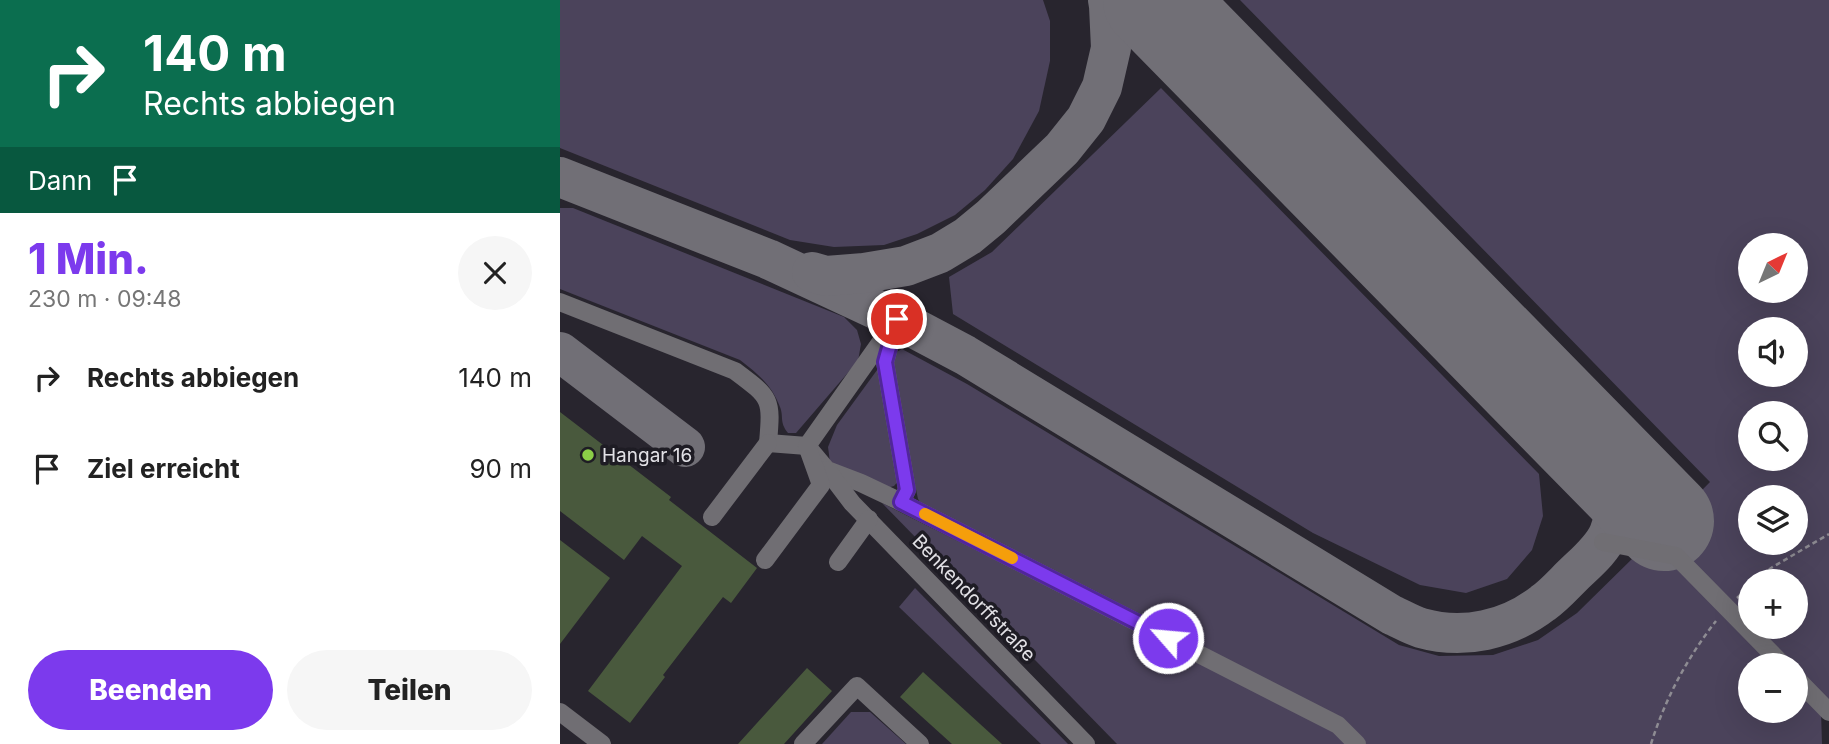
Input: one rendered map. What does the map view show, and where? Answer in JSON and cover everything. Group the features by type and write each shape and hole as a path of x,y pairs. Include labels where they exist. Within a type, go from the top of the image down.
{"street":[{"path":"560,302 735,371 758,388 768,401 768,443 712,517"},
{"path":"807,446 897,319 885,362 907,490 901,502"},
{"path":"768,443 807,446"},
{"path":"765,560 821,485 807,446"},
{"name":"Benkendorffstraße","path":"807,446 852,503 1086,744"},
{"path":"827,470 901,502 1338,725 1357,744"},
{"path":"838,562 869,519"},
{"path":"1603,542 1676,556 1771,653"},
{"path":"803,744 857,686 920,744"},
{"path":"1808,690 1829,712"},
{"path":"560,712 590,741"}],"path":[{"path":"1770,569 1829,534"},
{"path":"1651,744 1672,689 1688,661 1727,608 1738,597"}],"shaded area":[{"path":"560,0 1043,0 1050,21 1050,61 1039,111 1013,159 985,190 955,215 917,234 884,245 834,247 790,240 560,148"},
{"path":"1240,0 1829,0 1829,701 1808,680 1808,653 1782,653 1768,639 1808,639 1808,569 1738,569 1738,608 1680,549 1646,547 1710,482"},
{"path":"1161,88 1539,474 1543,516 1532,550 1507,579 1466,593 1420,585 1313,533 953,314 949,277 992,252"},
{"path":"560,208 573,208 844,317 857,330 861,344 858,361 796,433 788,433 773,392 740,360 560,289"},
{"path":"902,349 967,384 1399,645 1439,656 1493,655 1538,640 1577,613 1635,556 1672,560 1738,627 1738,639 1749,639 1763,653 1738,653 1738,723 1808,723 1808,698 1821,711 1822,744 1366,744 1340,718 925,509 918,499 890,365 893,354"},
{"path":"880,366 900,479 894,486 883,489 830,462 828,447 837,425"},
{"path":"882,503 1334,730 1348,744 1117,744"},
{"path":"915,588 1068,744 1041,744 899,607"},
{"path":"851,712 870,712 906,744 822,744"}],"building":[{"path":"560,412 671,497 669,500 757,568 731,603 723,597 630,723 588,691 682,566 642,536 624,560 560,511"},
{"path":"560,540 610,578 560,644"},
{"path":"807,668 832,691 784,744 738,744"},
{"path":"923,672 1002,744 952,744 900,697"}],"taxiway":[{"path":"812,272 826,276 906,266 940,253 968,236 991,217 1062,149 1086,119 1102,87 1111,48 1108,0"},
{"path":"560,177 768,259 897,319 965,355 1392,615 1421,628 1453,633 1485,630 1515,620 1547,600 1606,539 1615,511 1618,474"},
{"path":"560,352 685,447"}],"runway":[{"path":"1153,0 1664,521"}],"slow traffic":[{"path":"925,514 1012,558"}],"place":[{"name":"Hangar 16","path":"588,455"}],"route":[{"path":"897,319 885,362 907,490 901,502 1168,638"}]}
